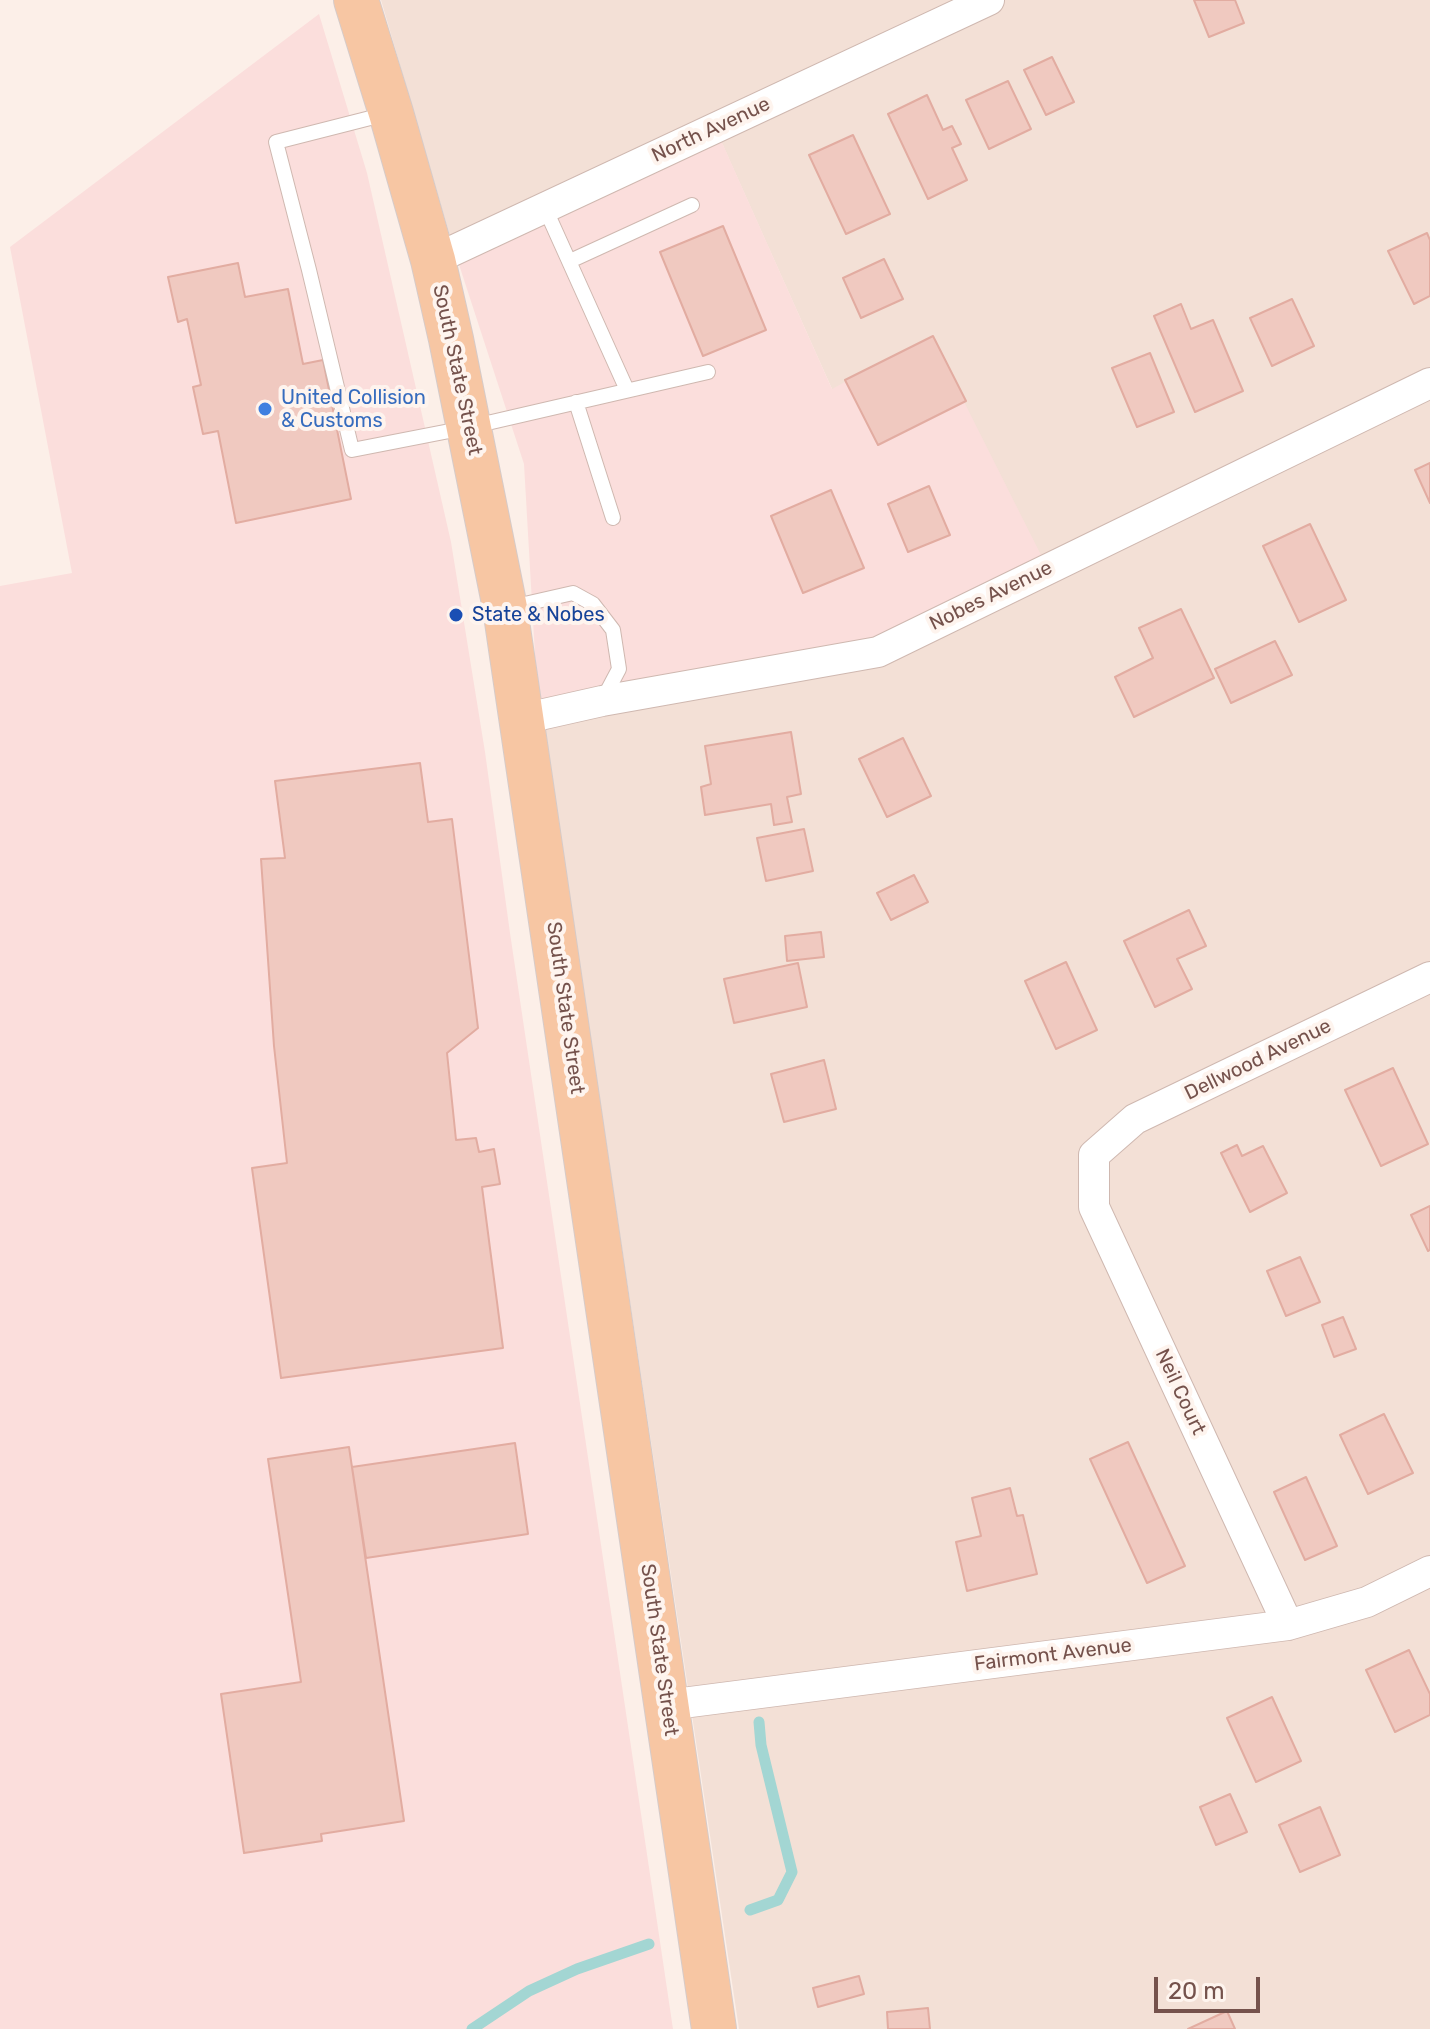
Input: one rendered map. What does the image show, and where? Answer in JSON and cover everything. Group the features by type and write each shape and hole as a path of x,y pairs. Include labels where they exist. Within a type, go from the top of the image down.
{"main road":[{"name":"South State Street","path":"356,0 433,260 505,608 714,2029"}],"street":[{"name":"North Avenue","path":"433,260 989,0"},
{"name":"Nobes Avenue","path":"522,719 602,701 878,652 1430,383"},
{"name":"Dellwood Avenue","path":"1094,1155 1135,1119 1430,977"},
{"name":"Neil Court","path":"1094,1155 1094,1207 1288,1625"},
{"name":"Fairmont Avenue","path":"667,1705 1288,1625 1367,1602 1430,1571"}],"lane":[{"path":"391,113 276,142 352,450 470,427 708,372"},
{"path":"570,261 692,205"},
{"path":"545,208 627,390"},
{"path":"576,402 613,518"},
{"path":"505,608 573,593 593,604 613,630 619,669 602,701"}],"shaded area":[{"path":"381,0 1430,0 1430,373 1044,561 832,389 712,121 452,243"},
{"path":"319,14 367,173 451,542 485,752 673,2029 0,2029 0,586 72,573 10,247"},
{"path":"712,120 832,389 931,336 1044,561 873,645 538,707 524,464 452,243"},
{"path":"1430,397 1430,2029 739,2029 544,727 878,664"}],"building":[{"path":"1194,0 1235,0 1244,23 1209,37"},
{"path":"1052,57 1074,102 1046,115 1024,70"},
{"path":"1008,81 1031,129 989,149 966,100"},
{"path":"927,95 943,130 952,126 961,144 952,148 967,180 928,199 888,114"},
{"path":"853,135 890,214 846,234 809,155"},
{"path":"723,226 766,330 703,356 660,252"},
{"path":"1427,233 1430,240 1430,296 1414,304 1388,251"},
{"path":"884,259 903,299 861,318 843,278"},
{"name":"United Collision & Customs","path":"238,263 245,297 288,289 303,364 323,360 351,499 236,523 218,431 203,434 193,387 201,385 187,319 178,322 168,277"},
{"path":"1292,299 1314,346 1272,366 1250,318"},
{"path":"1181,304 1191,329 1213,320 1243,391 1195,412 1154,316"},
{"path":"933,336 966,401 878,445 845,380"},
{"path":"1150,353 1174,412 1137,427 1112,368"},
{"path":"1430,463 1430,503 1415,470"},
{"path":"929,486 950,535 908,552 888,504"},
{"path":"831,490 864,568 803,593 771,516"},
{"path":"1310,524 1346,600 1299,622 1263,546"},
{"path":"1181,609 1214,678 1134,717 1115,677 1153,658 1139,628"},
{"path":"1275,641 1292,675 1231,703 1215,669"},
{"path":"791,732 801,794 787,797 792,822 774,825 771,804 705,815 701,787 711,784 705,746"},
{"path":"903,738 931,796 887,817 859,759"},
{"path":"420,763 428,822 452,819 478,1028 447,1053 456,1140 476,1138 479,1152 494,1149 500,1184 482,1187 503,1348 281,1378 252,1168 287,1163 274,1046 261,859 285,858 275,781"},
{"path":"804,829 813,871 766,881 757,838"},
{"path":"914,875 928,902 891,920 877,893"},
{"path":"1189,910 1206,946 1177,959 1192,989 1155,1007 1124,941"},
{"path":"821,932 824,957 787,961 785,936"},
{"path":"1066,962 1097,1030 1056,1049 1025,981"},
{"path":"798,963 807,1007 734,1023 724,979"},
{"path":"824,1060 836,1109 784,1122 771,1074"},
{"path":"1393,1068 1428,1144 1381,1166 1345,1090"},
{"path":"1237,1145 1242,1156 1263,1146 1287,1193 1250,1212 1221,1153"},
{"path":"1430,1206 1430,1250 1428,1251 1411,1215"},
{"path":"1300,1257 1320,1302 1286,1316 1267,1271"},
{"path":"1343,1317 1356,1349 1334,1357 1322,1325"},
{"path":"1384,1414 1413,1473 1368,1494 1340,1435"},
{"path":"1128,1442 1185,1566 1147,1583 1090,1459"},
{"path":"515,1443 528,1534 366,1558 352,1467"},
{"path":"349,1447 404,1821 321,1834 322,1841 244,1853 221,1694 301,1682 268,1459"},
{"path":"1306,1477 1337,1546 1305,1560 1274,1492"},
{"path":"1010,1488 1017,1516 1023,1515 1037,1574 967,1591 956,1542 981,1536 972,1498"},
{"path":"1409,1650 1430,1694 1430,1715 1395,1732 1366,1670"},
{"path":"1272,1697 1301,1761 1256,1782 1227,1718"},
{"path":"1230,1794 1247,1832 1216,1845 1200,1807"},
{"path":"1320,1807 1340,1855 1300,1872 1279,1825"},
{"path":"859,1976 864,1994 818,2007 813,1988"},
{"path":"928,2008 930,2029 888,2029 887,2012"},
{"path":"1227,2011 1235,2029 1188,2029"}],"waterway":[{"path":"750,1910 778,1900 792,1872 761,1745 759,1722"},
{"path":"472,2029 529,1991 577,1969 649,1944"}],"place":[{"name":"United Collision & Customs","path":"265,409"},
{"name":"State & Nobes","path":"456,615"}]}
